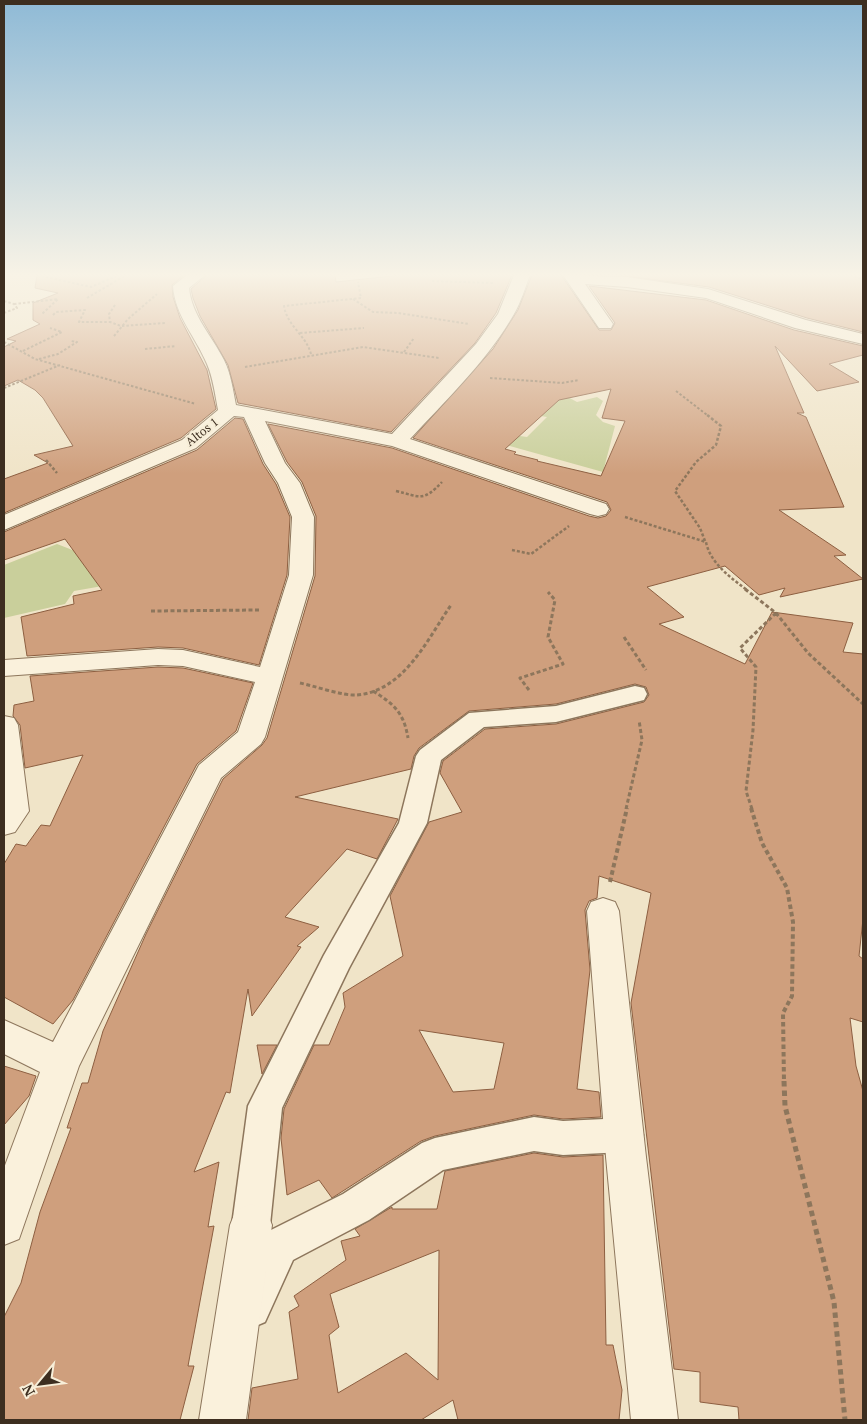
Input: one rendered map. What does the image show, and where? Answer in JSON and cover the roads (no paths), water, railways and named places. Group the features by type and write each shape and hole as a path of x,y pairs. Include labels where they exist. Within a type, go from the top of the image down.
{"street":[{"name":"Altos 1","path":"4,524 189,444 240,412 203,341"},
{"path":"397,441 463,369 485,341"},
{"path":"240,412 397,441 596,508"},
{"path":"4,1224 61,1064 209,772 251,737 301,575 303,517 290,483 240,412"},
{"path":"4,668 183,658 269,677"},
{"path":"222,1420 251,1226 265,1106 336,964 413,823 429,756 478,719 556,714 635,694"},
{"path":"4,725 14,811 4,824"},
{"path":"603,910 655,1420"},
{"path":"4,1036 61,1064"},
{"path":"234,1344 279,1246 356,1207 435,1155 534,1134 563,1138 625,1135"}]}
